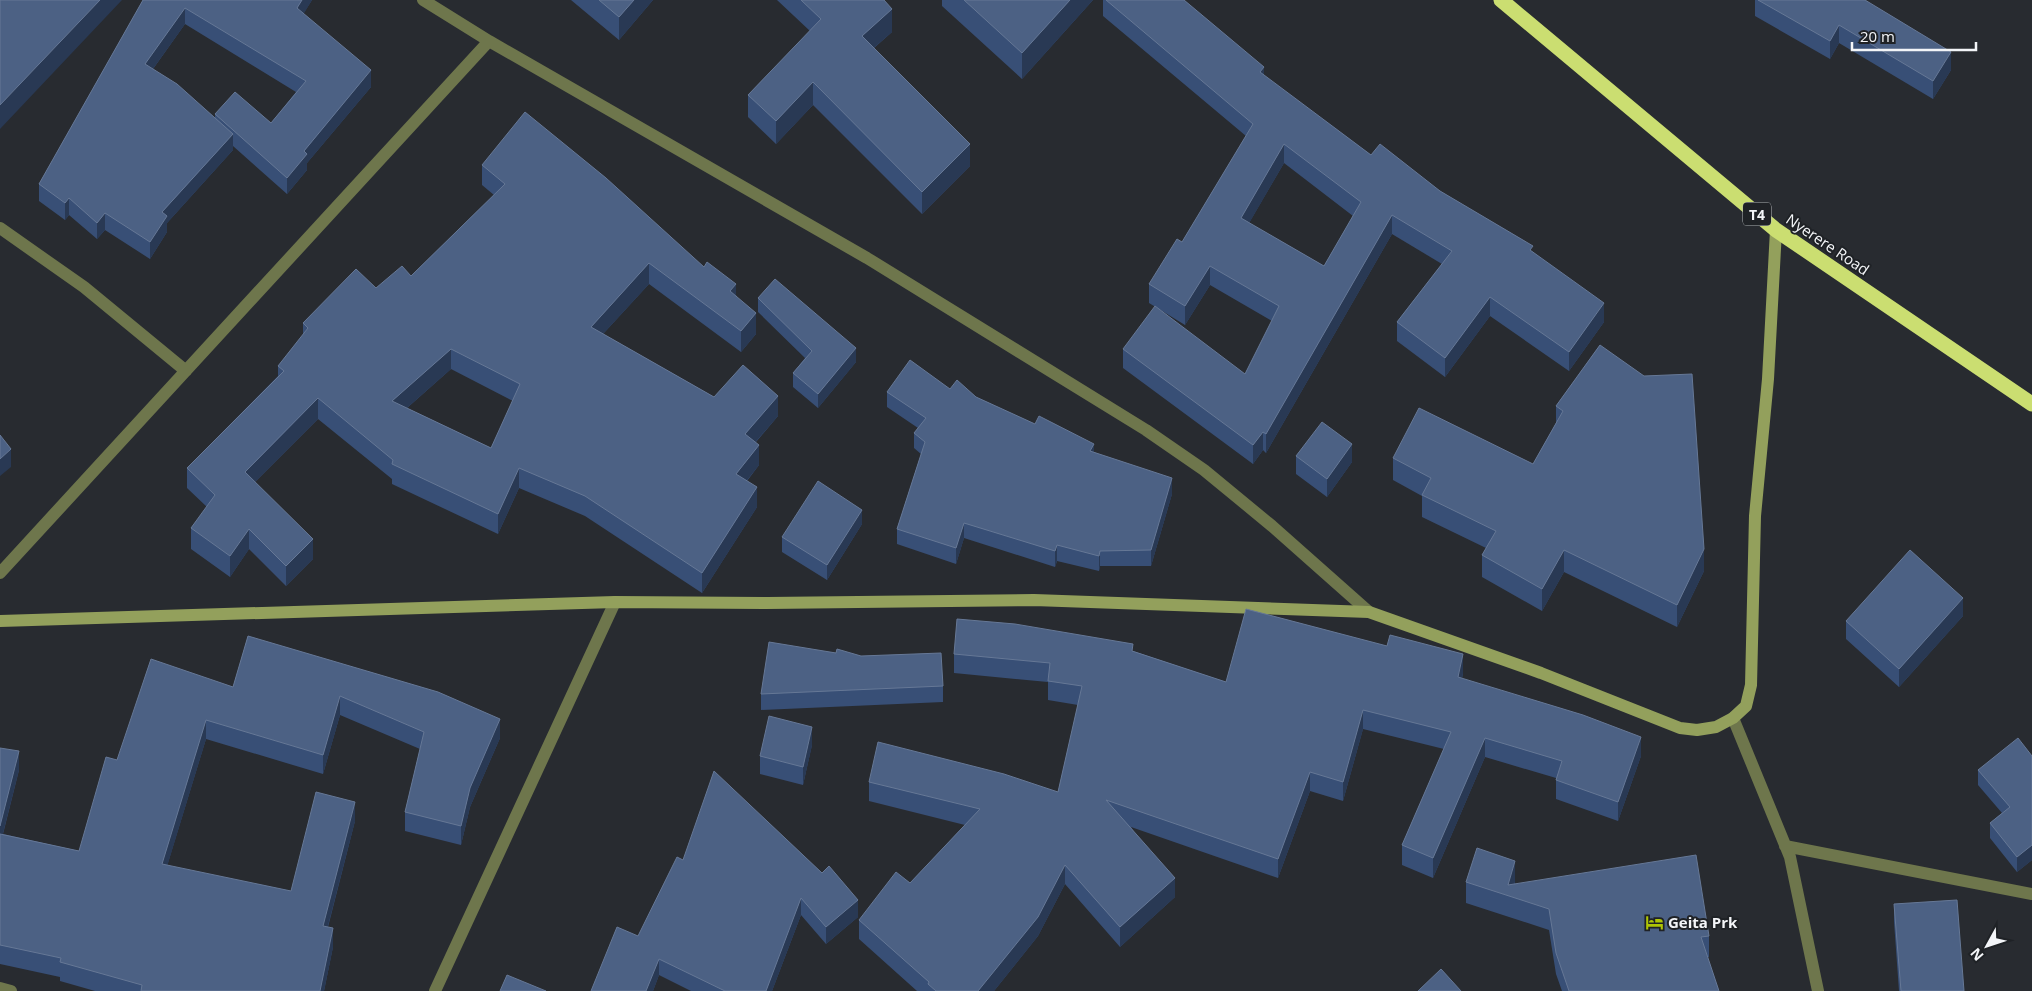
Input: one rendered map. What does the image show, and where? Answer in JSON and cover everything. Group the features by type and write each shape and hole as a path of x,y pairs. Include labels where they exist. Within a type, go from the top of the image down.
{"highway":[{"name":"Nyerere Road","path":"1501,0 1776,230 2032,404"}],"main road":[{"path":"0,621 615,602 767,603 1034,600 1369,612 1542,673 1680,728 1697,730 1716,727 1733,718 1746,706 1751,685 1755,516 1768,379 1776,230"}],"street":[{"path":"423,0 489,41 867,258 1146,430 1211,476 1272,526 1369,612"},
{"path":"0,573 489,41"},
{"path":"0,228 84,286 186,371"},
{"path":"435,991 615,602"},
{"path":"1733,718 1790,856 1818,991"},
{"path":"1785,846 2032,894"},
{"path":"0,988 11,991"}],"building":[{"path":"0,0 100,0 0,105"},
{"path":"143,0 302,0 297,8 371,70 304,151 307,154 287,178 215,114 235,92 271,123 306,81 185,8 145,64 177,84 233,134 162,212 167,216 150,242 105,213 97,223 69,198 65,203 39,184"},
{"path":"599,0 634,0 619,17"},
{"path":"801,0 884,0 892,9 862,36 970,144 922,192 813,82 776,121 748,95 821,19"},
{"path":"964,0 1070,0 1022,53"},
{"path":"1106,0 1184,0 1264,67 1260,72 1371,155 1380,144 1440,191 1533,246 1530,250 1604,303 1569,352 1490,297 1445,358 1397,322 1452,251 1392,215 1266,434 1263,432 1253,445 1123,349 1155,306 1245,374 1279,306 1210,266 1185,306 1149,284 1177,239 1182,242 1253,124","holes":["1284,144 1361,202 1324,266 1241,218"]},
{"path":"1758,0 1865,0 1951,52 1933,81 1839,25 1830,41"},
{"path":"525,112 606,178 704,267 707,262 736,284 730,291 756,313 741,331 649,263 591,327 714,397 743,365 778,396 745,434 759,445 736,474 757,487 702,573 585,496 519,468 498,514 392,464 393,460 318,398 245,472 313,539 286,566 249,529 230,556 191,528 215,495 187,468 284,371 278,366 308,328 303,323 356,269 376,288 402,266 411,276 505,184 482,165","holes":["451,349 520,384 491,448 392,401"]},
{"path":"775,279 856,348 818,394 793,373 812,351 758,298"},
{"path":"1600,345 1644,376 1692,374 1704,549 1677,605 1564,550 1542,589 1482,555 1496,531 1422,495 1431,478 1393,458 1419,408 1533,464 1563,411 1556,406"},
{"path":"910,360 950,389 957,380 976,397 1035,424 1039,416 1094,444 1090,451 1172,478 1151,550 1100,551 1099,556 1057,545 1055,551 964,523 956,548 897,529 925,442 914,433 926,418 887,392"},
{"path":"1322,422 1352,444 1327,479 1296,456"},
{"path":"0,435 11,449 0,459"},
{"path":"818,481 862,510 827,565 782,537"},
{"path":"1910,550 1963,598 1899,669 1846,621"},
{"path":"1246,609 1387,646 1390,635 1463,654 1458,677 1583,715 1641,737 1618,802 1556,780 1562,761 1485,738 1433,858 1402,845 1451,732 1363,710 1343,782 1310,772 1278,859 1106,800 1175,878 1120,927 1065,865 1038,917 978,991 936,991 928,984 929,982 859,920 896,872 910,883 980,809 869,782 878,742 1004,774 1058,792 1082,686 1048,681 1050,663 954,654 957,619 1015,624 1133,644 1132,651 1226,682"},
{"path":"248,636 438,692 500,719 470,788 461,826 405,812 424,732 340,696 323,755 206,720 162,864 291,891 316,792 355,802 323,926 333,928 320,991 141,991 142,985 60,962 61,958 0,945 0,834 79,851 106,757 117,760 151,659 233,687"},
{"path":"769,642 836,653 837,649 861,656 941,653 943,686 761,694"},
{"path":"769,716 812,727 803,767 760,756"},
{"path":"2018,738 2032,756 2032,845 2017,857 1990,823 2010,807 1978,770"},
{"path":"0,748 19,751 0,826"},
{"path":"714,771 822,873 829,866 858,900 826,927 801,898 766,991 725,991 659,959 646,991 591,991 617,927 638,936 677,857 683,860"},
{"path":"1477,848 1515,861 1508,885 1696,855 1709,936 1701,937 1719,991 1569,991 1556,953 1549,909 1466,882"},
{"path":"1957,900 1964,991 1901,991 1894,904"},
{"path":"1441,969 1461,991 1418,991"},
{"path":"507,975 546,991 500,991"}],"place":[{"name":"Geita Prk","path":"1654,922"}]}
